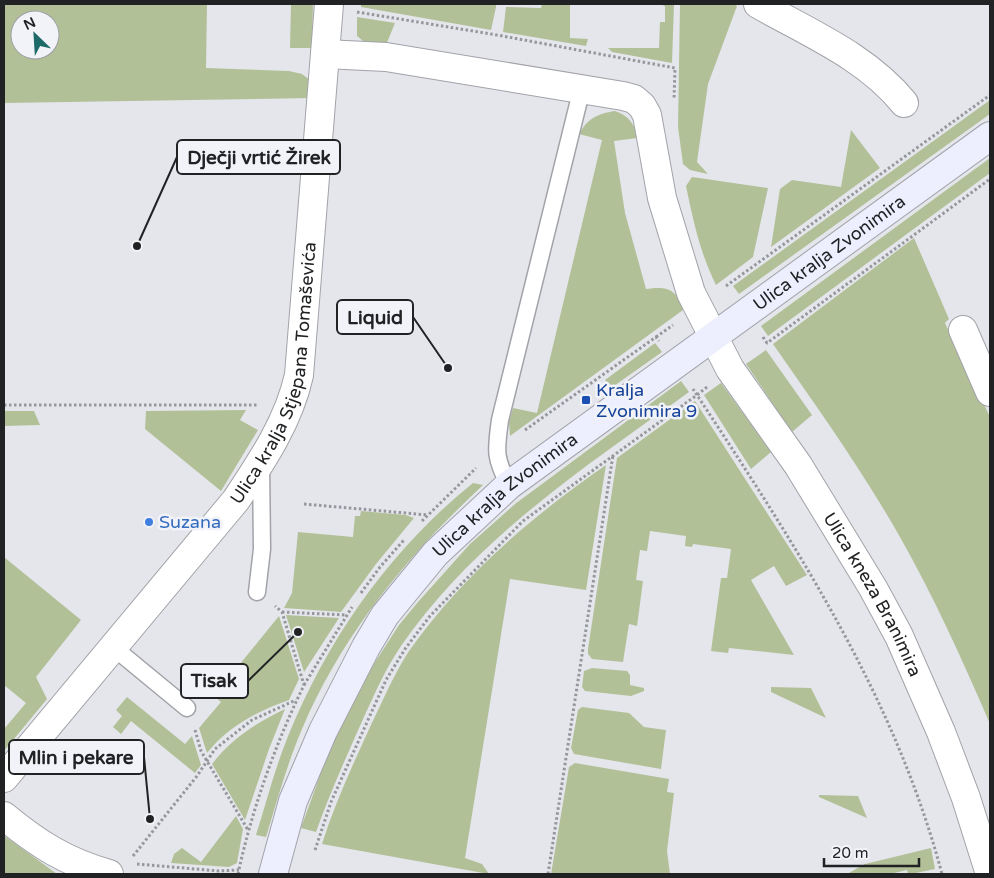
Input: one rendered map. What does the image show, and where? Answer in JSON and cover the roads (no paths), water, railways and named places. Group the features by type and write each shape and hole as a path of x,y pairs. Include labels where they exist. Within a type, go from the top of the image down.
{"main road":[{"name":"Ulica kralja Zvonimira","path":"273,874 297,792 323,731 366,647 385,615 435,554 509,485 990,136"}],"street":[{"name":"Ulica kralja Stjepana Tomaševića","path":"4,778 236,500 261,463 290,406 299,375 329,4"},
{"path":"758,4 870,68 889,85 904,103"},
{"name":"Ulica kneza Branimira","path":"325,54 386,56 582,88 623,96 642,106 651,130 662,198 691,293 730,369 798,465 873,588 899,636 941,732 966,798 990,874"},
{"path":"963,330 990,392"},
{"path":"4,816 56,855 85,868 118,867"}],"lane":[{"path":"509,485 500,469 495,451 500,420 582,88"},
{"path":"257,592 262,549 261,463"},
{"path":"113,647 187,708"}],"place":[{"name":"Dječji vrtić Žirek","path":"137,246"},
{"name":"Liquid","path":"448,368"},
{"name":"Kralja Zvonimira 9","path":"586,400"},
{"name":"Suzana","path":"149,522"},
{"name":"Tisak","path":"298,632"},
{"name":"Mlin i pekare","path":"150,819"}]}
